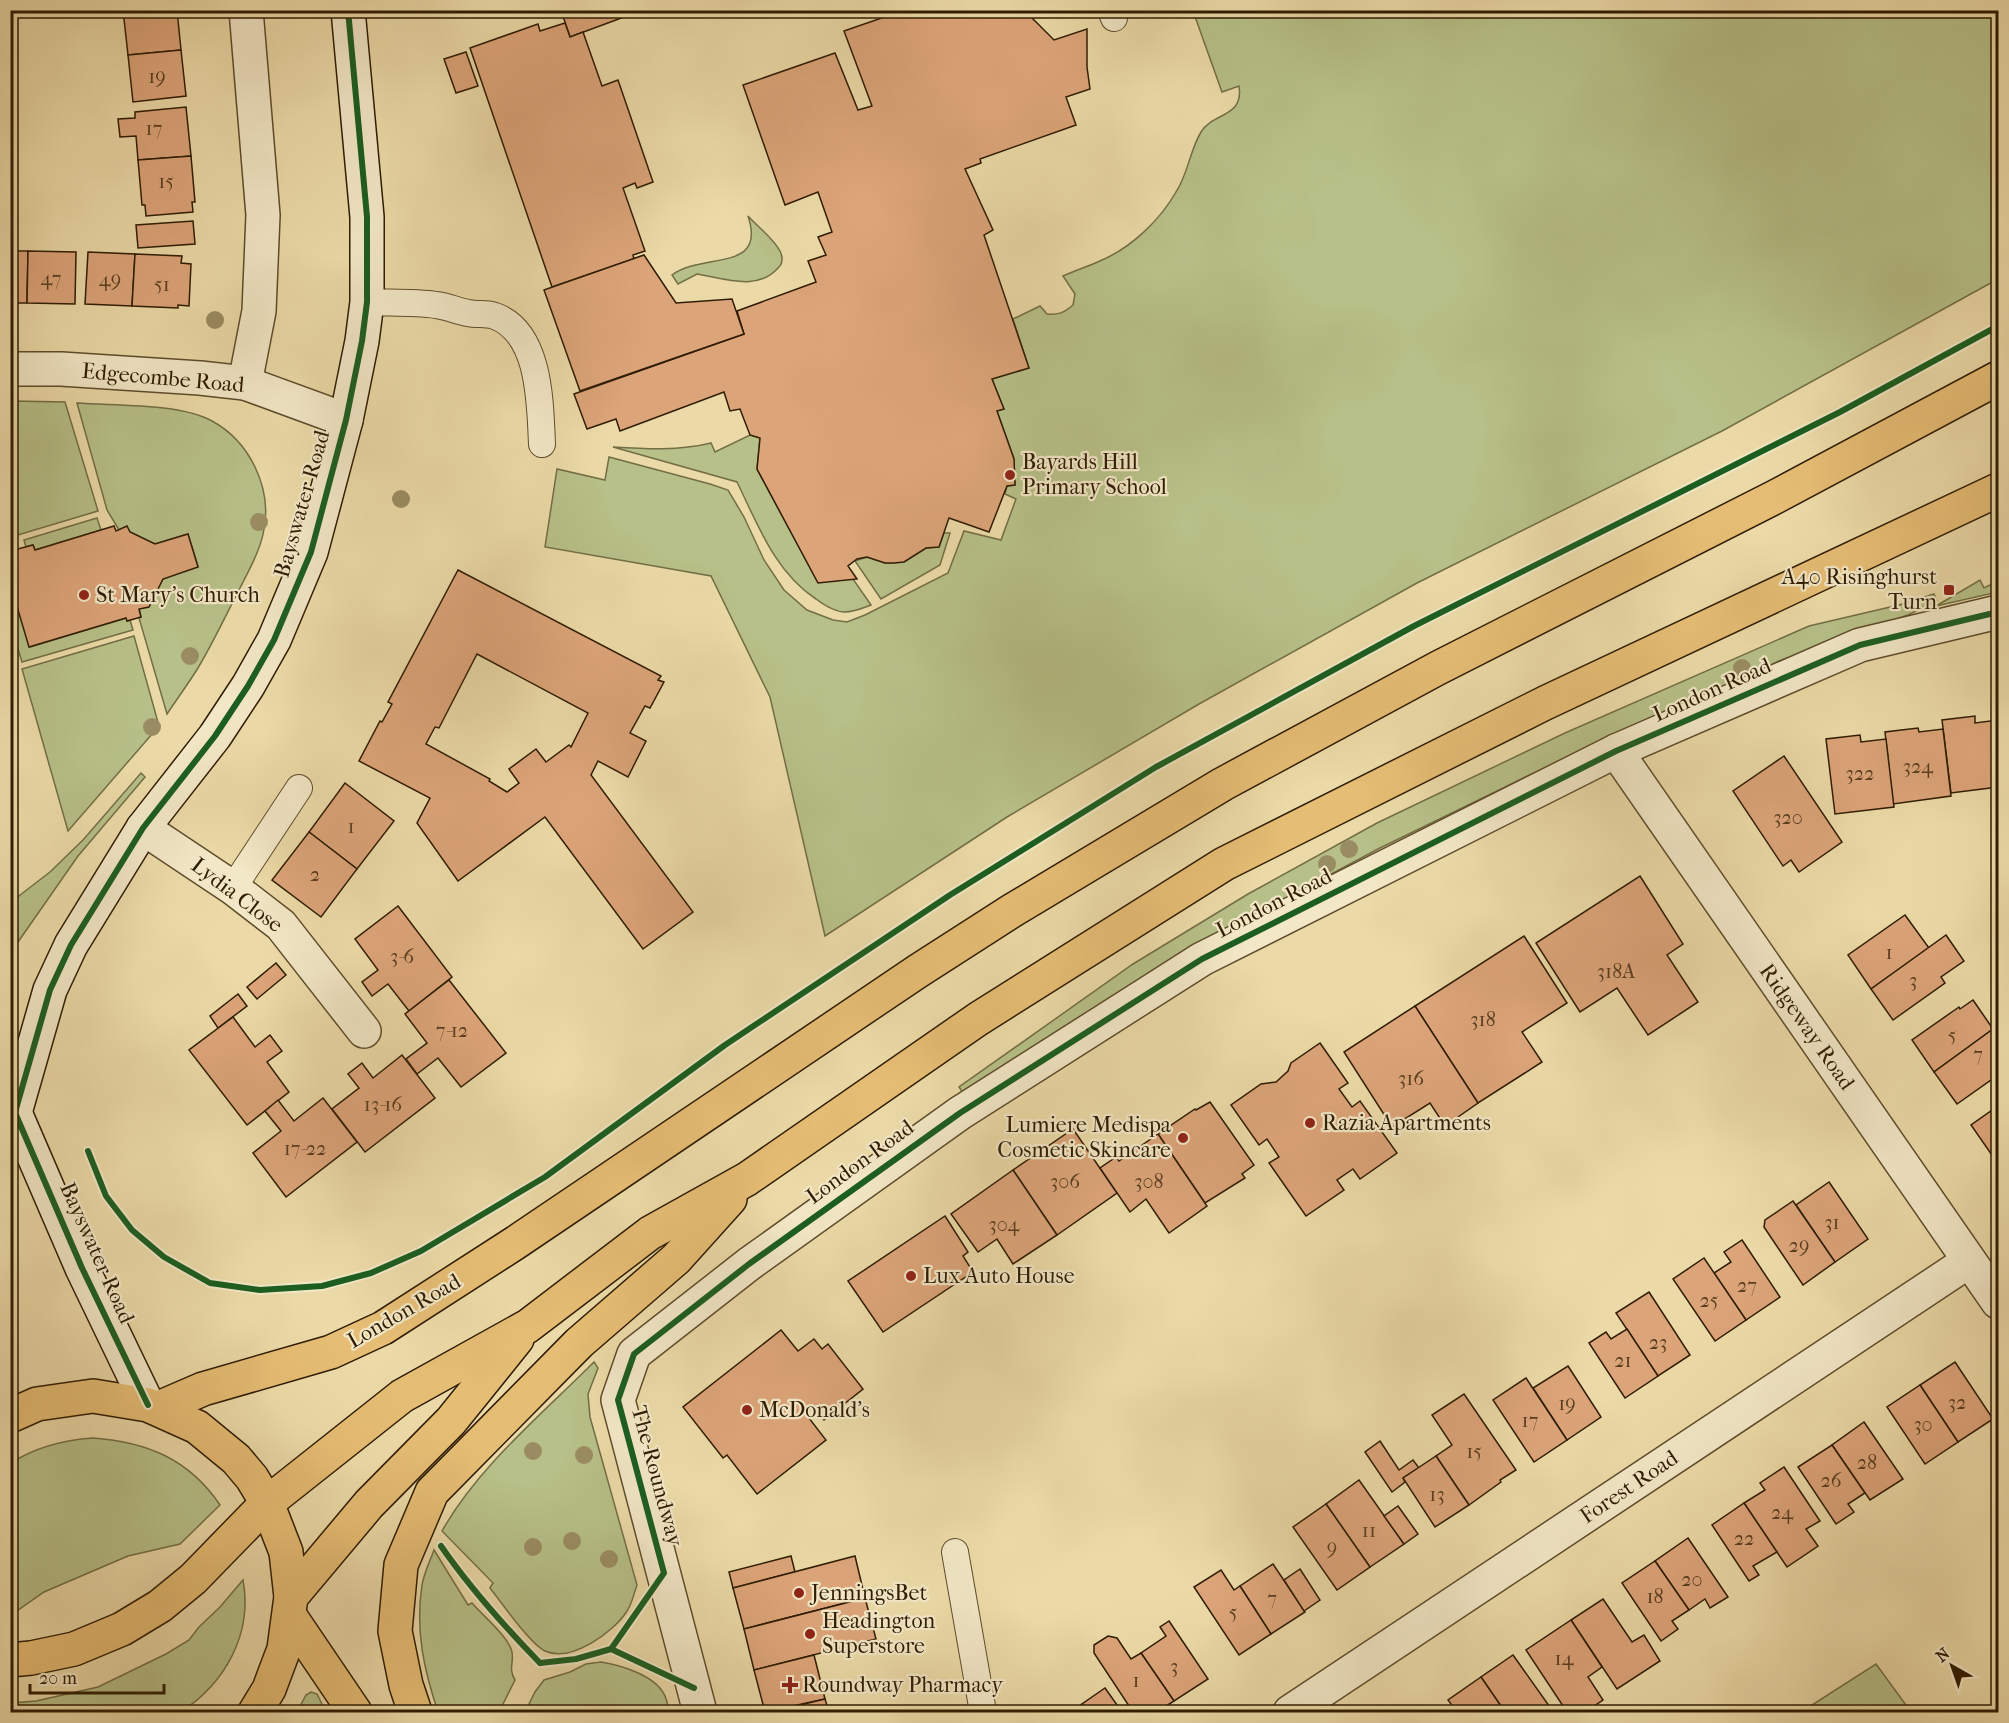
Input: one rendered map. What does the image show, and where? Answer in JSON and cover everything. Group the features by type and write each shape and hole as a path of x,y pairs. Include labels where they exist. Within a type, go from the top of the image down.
{"highway":[{"name":"London Road","path":"153,1406 331,1352 383,1328 515,1243 918,971 1022,904 1223,784 1438,668 1774,497 1998,378"},
{"path":"10,1660 74,1649 122,1629 160,1606 193,1579 267,1503 402,1396 528,1326 650,1233 747,1179 978,1020 1224,864 1545,703 1998,490"},
{"path":"415,1713 406,1685 395,1631 401,1565 432,1492 579,1343 676,1259 747,1179"},
{"path":"291,1607 369,1504 451,1421 528,1326"},
{"path":"451,1421 519,1382 579,1343"},
{"path":"10,1416 38,1404 93,1396 153,1406 197,1427 236,1459 252,1478 267,1503 286,1552 291,1607 284,1649 269,1689 255,1713"},
{"path":"291,1607 355,1713"}],"street":[{"path":"245,383 259,311 263,215 246,10"},
{"name":"Bayswater Road","path":"153,1406 82,1268 13,1122 21,1051 71,945 143,828 215,736 248,686 274,640 311,552 346,420 362,341 367,302 367,217 348,10"},
{"name":"Edgecombe Road","path":"10,369 61,369 245,383 346,420"},
{"name":"London Road","path":"634,1354 749,1264 960,1113 1202,959 1616,751 1860,645 1998,612"},
{"name":"Ridgeway Road","path":"1616,751 1998,1302"},
{"name":"Lydia Close","path":"143,828 233,888 281,925 364,1031"},
{"name":"Forest Road","path":"1290,1713 1969,1261"},
{"name":"The Roundway","path":"634,1354 618,1400 700,1713"}],"lane":[{"path":"367,302 437,305 468,313 494,315 503,320 519,334 534,362 540,404 542,444"},
{"path":"233,888 299,788"},
{"path":"956,1552 983,1713"}],"green space":[{"name":"Bayards Hill Primary School","path":"1193,11 1998,11 1998,279 1722,431 1417,583 1199,704 1007,817 825,936 770,697 711,576 545,547 557,469 605,480 609,457 728,490 744,517 764,560 784,590 807,610 833,620 847,622 865,615 948,573 964,531 1001,540 1016,499 1005,494 1007,486 1015,485 1014,459 997,411 1004,409 992,379 1029,368 1013,319 1040,306 1047,314 1054,314 1064,312 1073,305 1075,294 1063,276 1113,254 1144,232 1162,213 1180,185 1201,132 1237,104 1239,86 1222,92"},
{"path":"748,216 780,251 782,260 778,268 760,280 750,282 697,274 678,284 672,275 685,268 740,254 748,246 751,234"},
{"path":"11,401 65,402 98,511 11,537"},
{"path":"77,403 165,408 198,415 212,421 237,440 255,467 261,482 266,513 257,552 204,658 167,714 139,618 141,617 139,609 149,606 163,579 198,566 188,534 155,544 130,532 127,527 119,530 107,510"},
{"path":"750,435 760,438 757,469 818,582 853,579 871,605 858,610 837,611 822,604 802,588 789,575 769,546 737,482 613,447 675,448 711,443 715,452"},
{"path":"97,518 101,530 35,550 33,545 26,547 24,540"},
{"path":"944,533 950,533 940,565 881,599 855,561 867,557 885,563 904,562 926,548 939,547"},
{"path":"1980,580 1984,588 1998,581 1998,592 1936,606"},
{"path":"10,583 30,647 126,618 127,621 130,620 133,630 22,662 11,626"},
{"path":"1934,594 1937,601 1908,615 1779,661 1530,775 1380,848 1222,932 963,1093 959,1087 1133,964 1248,894 1377,823 1565,733 1809,626 1903,604"},
{"path":"134,636 159,726 68,831 22,669"},
{"path":"141,773 145,777 78,856 11,952 11,902 50,872 83,840"},
{"path":"594,1362 598,1368 588,1394 590,1417 637,1585 629,1608 612,1628 579,1649 555,1654 545,1651 532,1641 490,1588 493,1583 442,1531 457,1507 492,1463"},
{"path":"93,1438 131,1444 165,1456 195,1476 220,1505 180,1544 128,1556 44,1592 11,1615 11,1463 50,1445"},
{"path":"434,1550 468,1605 472,1603 501,1633 510,1646 512,1672 515,1680 500,1710 494,1706 491,1712 438,1712 425,1665 420,1634 420,1602 423,1581"},
{"path":"243,1580 244,1619 232,1655 223,1672 211,1687 181,1712 11,1712 11,1703 36,1701 98,1687 166,1654 189,1640"},
{"path":"601,1662 627,1668 653,1681 664,1694 669,1712 525,1712 544,1680 586,1664"},
{"path":"1876,1664 1911,1712 1801,1712"},
{"path":"311,1692 317,1694 326,1712 297,1712 306,1695"}],"building":[{"path":"123,10 177,10 181,50 128,55"},
{"path":"561,10 643,10 570,37"},
{"path":"916,10 1024,10 1054,40 1087,29 1087,67 1090,89 1066,97 1076,125 980,159 981,163 965,169 993,230 984,235 1029,368 992,379 1004,409 997,411 1014,459 1015,485 1007,486 989,532 949,518 939,547 926,548 904,562 885,563 867,557 857,559 848,566 857,579 818,583 757,469 760,438 750,435 740,409 730,411 724,392 620,431 616,419 587,429 574,394 744,334 737,311 816,282 808,261 826,255 818,237 832,232 818,192 785,205 743,85 835,53 858,110 872,106 844,31 896,13"},
{"path":"565,23 570,37 583,32 602,86 618,80 653,182 637,188 635,183 623,188 645,251 633,255 634,259 552,287 470,48 538,24 540,31"},
{"path":"181,50 186,96 133,102 128,55"},
{"path":"466,52 478,86 456,93 444,59"},
{"path":"186,107 191,156 138,160 136,136 120,137 118,119 135,118 135,112"},
{"path":"191,156 195,202 192,202 193,212 146,216 145,205 142,205 138,160"},
{"path":"193,221 195,244 138,248 136,225"},
{"path":"10,251 28,251 27,303 10,303"},
{"path":"28,251 76,252 75,304 27,303"},
{"path":"88,252 135,254 132,306 85,304"},
{"path":"135,254 182,256 181,263 191,264 189,306 178,305 178,308 132,306"},
{"path":"644,255 676,303 732,299 744,334 580,391 544,290"},
{"name":"St Mary's Church","path":"114,526 116,531 127,526 130,532 155,544 188,534 198,567 163,579 149,607 139,609 141,617 127,621 126,618 29,647 10,583 10,551 33,545 35,550"},
{"path":"458,570 661,676 658,680 664,682 650,708 645,706 630,733 646,741 628,777 598,761 591,775 693,912 643,949 545,817 458,881 417,823 430,798 359,761 380,721 382,722 392,704 388,702","holes":["477,654 588,713 571,747 569,745 546,762 536,749 509,769 519,783 507,792 489,781 490,779 426,744 435,727 439,728"]},
{"path":"1975,716 1975,723 1998,720 1998,787 1951,793 1942,720"},
{"path":"1918,728 1919,732 1943,729 1951,796 1893,804 1885,732"},
{"path":"1860,735 1861,742 1886,739 1894,807 1835,814 1826,739"},
{"path":"1784,756 1842,842 1799,872 1791,860 1783,866 1733,791"},
{"path":"345,783 394,821 357,869 309,832"},
{"path":"309,832 357,869 321,917 272,880"},
{"path":"1640,876 1683,944 1667,955 1698,1002 1648,1035 1617,988 1580,1012 1536,943"},
{"path":"398,906 452,977 409,1011 388,984 372,996 362,982 378,970 355,939"},
{"path":"1905,915 1929,948 1871,989 1848,955"},
{"path":"1946,935 1964,961 1941,977 1945,983 1893,1020 1871,989"},
{"path":"1524,936 1567,1003 1522,1032 1542,1062 1478,1103 1415,1006"},
{"path":"276,963 286,975 257,999 247,987"},
{"path":"449,980 506,1053 461,1087 438,1058 417,1074 406,1059 427,1043 405,1014"},
{"path":"238,994 247,1006 218,1028 210,1016"},
{"path":"1973,1000 1993,1029 1934,1072 1912,1040 1959,1007 1960,1009"},
{"path":"1415,1006 1478,1103 1445,1126 1430,1103 1392,1127 1344,1052"},
{"path":"233,1017 255,1047 270,1035 282,1051 267,1062 289,1092 247,1125 189,1050"},
{"path":"1993,1029 1998,1037 1998,1075 1957,1104 1934,1072"},
{"name":"Razia Apartments","path":"1320,1043 1348,1083 1339,1089 1352,1107 1360,1101 1397,1153 1360,1179 1353,1169 1337,1180 1344,1190 1306,1216 1269,1163 1279,1157 1267,1139 1259,1145 1231,1105 1261,1084 1276,1082 1288,1071 1291,1063"},
{"path":"402,1055 435,1098 365,1152 332,1109 359,1088 348,1074 362,1063 373,1078"},
{"path":"323,1098 357,1142 286,1197 253,1153 281,1131 265,1111 278,1100 294,1121"},
{"path":"1210,1102 1254,1165 1242,1174 1245,1178 1205,1203 1158,1134 1195,1109"},
{"path":"1998,1106 1998,1156 1994,1158 1971,1125"},
{"path":"1073,1129 1117,1193 1057,1235 1013,1170"},
{"path":"1158,1134 1207,1206 1169,1233 1146,1199 1130,1212 1100,1168 1116,1157 1119,1161"},
{"path":"1013,1170 1057,1235 1013,1264 997,1239 978,1252 951,1214"},
{"path":"1829,1182 1868,1239 1835,1262 1796,1205"},
{"path":"1793,1201 1835,1262 1803,1285 1764,1227 1765,1220"},
{"name":"Lux Auto House","path":"945,1216 968,1252 963,1256 973,1272 883,1332 848,1281"},
{"path":"1742,1240 1780,1297 1746,1320 1714,1273 1731,1262 1724,1252"},
{"path":"1704,1258 1746,1320 1715,1341 1673,1279"},
{"path":"1649,1292 1690,1355 1658,1376 1616,1313"},
{"path":"1627,1329 1658,1376 1625,1398 1589,1343 1606,1332 1611,1339"},
{"name":"McDonald's","path":"781,1330 798,1351 814,1339 822,1349 828,1344 863,1389 824,1420 814,1406 805,1413 826,1440 757,1494 727,1455 723,1458 683,1407"},
{"path":"1955,1362 1993,1419 1958,1442 1920,1385"},
{"path":"1568,1366 1601,1417 1567,1440 1533,1388"},
{"path":"1526,1378 1567,1440 1534,1462 1493,1400"},
{"path":"1920,1385 1958,1442 1925,1464 1887,1407"},
{"path":"1464,1394 1516,1470 1469,1505 1436,1456 1452,1445 1432,1415"},
{"path":"1864,1422 1903,1479 1870,1500 1832,1445"},
{"path":"1380,1441 1399,1470 1413,1460 1419,1468 1403,1478 1405,1482 1392,1492 1365,1452"},
{"path":"1832,1445 1865,1493 1848,1504 1854,1512 1836,1524 1798,1467"},
{"path":"1436,1456 1469,1505 1435,1527 1403,1478"},
{"path":"1784,1467 1820,1521 1806,1529 1818,1546 1787,1567 1744,1503 1765,1490 1760,1483"},
{"path":"1359,1480 1404,1544 1370,1567 1326,1504"},
{"path":"1744,1503 1777,1552 1753,1566 1759,1575 1749,1581 1712,1525"},
{"path":"1326,1504 1370,1567 1337,1590 1293,1527"},
{"path":"1398,1506 1418,1534 1404,1544 1384,1516"},
{"path":"1688,1538 1728,1597 1710,1608 1705,1599 1689,1610 1655,1561"},
{"path":"791,1556 795,1572 733,1588 729,1572"},
{"name":"JenningsBet","path":"855,1556 865,1598 744,1629 733,1588"},
{"path":"1655,1561 1689,1610 1672,1621 1678,1629 1661,1641 1622,1583"},
{"path":"1273,1564 1305,1612 1271,1634 1240,1586"},
{"path":"1300,1569 1320,1600 1304,1611 1284,1580"},
{"path":"1221,1570 1234,1590 1240,1586 1271,1634 1239,1655 1194,1587"},
{"name":"Headington Superstore","path":"865,1598 876,1639 754,1670 744,1629"},
{"path":"1603,1599 1632,1642 1644,1635 1660,1661 1617,1689 1571,1620"},
{"path":"1571,1620 1602,1667 1588,1677 1603,1700 1585,1712 1567,1712 1526,1650"},
{"path":"1169,1621 1208,1679 1174,1701 1141,1653 1166,1636 1160,1627"},
{"path":"1108,1636 1117,1638 1131,1659 1141,1653 1174,1701 1157,1712 1133,1712 1094,1653 1094,1645"},
{"name":"Roundway Pharmacy","path":"814,1655 825,1699 765,1712 754,1670"},
{"path":"1513,1655 1552,1710 1548,1712 1505,1712 1481,1677"},
{"path":"1481,1677 1505,1712 1457,1712 1448,1700"},
{"path":"1105,1688 1122,1712 1087,1712 1082,1704"},
{"path":"825,1699 829,1712 771,1712"},
{"path":"1082,1704 1087,1712 1070,1712"}],"cycle path":[{"path":"10,1130 50,990 71,945 143,828 215,736 248,686 274,640 311,552 346,420 362,341 367,302 367,217 348,10"},
{"path":"88,1151 106,1196 132,1230 164,1257 210,1283 260,1290 322,1286 371,1273 421,1251 545,1177 725,1045 950,895 1156,767 1414,626 1840,412 1998,326"},
{"path":"540,1663 576,1659 611,1649 664,1573 618,1400 634,1354 749,1264 960,1113 1202,959 1616,751 1860,645 1998,612"},
{"path":"16,1115 82,1268 148,1405"},
{"path":"441,1546 488,1607 540,1663"},
{"path":"611,1649 694,1688"}],"place":[{"name":"Bayards Hill Primary School","path":"1010,475"},
{"name":"A40 Risinghurst Turn","path":"1949,590"},
{"name":"St Mary's Church","path":"84,595"},
{"name":"Razia Apartments","path":"1310,1123"},
{"name":"Lumiere Medispa Cosmetic Skincare","path":"1183,1138"},
{"name":"Lux Auto House","path":"911,1276"},
{"name":"McDonald's","path":"747,1410"},
{"name":"JenningsBet","path":"799,1593"},
{"name":"Headington Superstore","path":"810,1634"},
{"name":"Roundway Pharmacy","path":"790,1685"}]}
